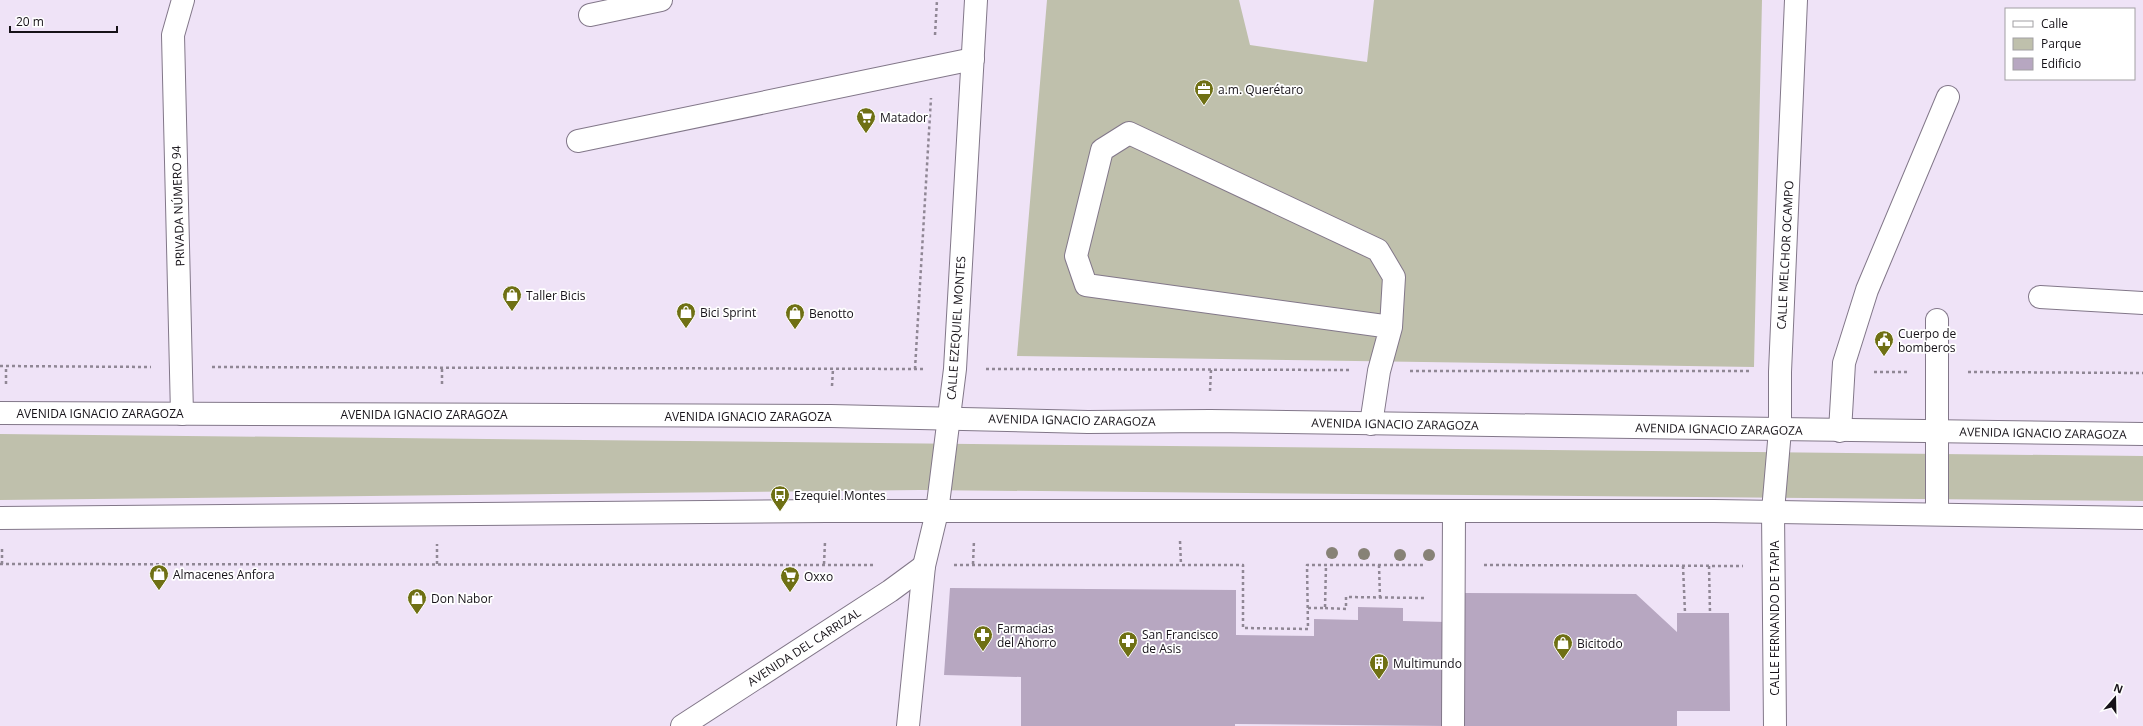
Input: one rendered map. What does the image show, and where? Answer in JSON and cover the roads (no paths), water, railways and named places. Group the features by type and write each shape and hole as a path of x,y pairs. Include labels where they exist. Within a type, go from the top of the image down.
{"main road":[{"name":"PRIVADA NÚMERO 94","path":"182,414 173,35 183,0"},
{"path":"590,15 661,0"},
{"name":"CALLE EZEQUIEL MONTES","path":"908,726 924,566 936,512 955,369 976,0"},
{"name":"CALLE MELCHOR OCAMPO","path":"1773,511 1780,430 1780,372 1796,0"},
{"path":"578,141 973,59"},
{"path":"1840,431 1843,372 1867,290 1948,97"},
{"path":"1371,424 1379,371 1391,327 1394,277 1378,250 1129,133 1102,150 1076,256 1086,285 1391,327"},
{"path":"2040,297 2143,303"},
{"path":"1937,320 1937,514"},
{"name":"AVENIDA IGNACIO ZARAGOZA","path":"0,412 948,418 1088,422 1371,424 2143,434"},
{"path":"1453,726 1454,511"},
{"path":"0,518 936,512 1454,511 1773,511 2143,518"},
{"name":"CALLE FERNANDO DE TAPIA","path":"1773,511 1775,726"},
{"name":"AVENIDA DEL CARRIZAL","path":"682,726 890,591 924,566"}],"place":[{"name":"a.m. Querétaro","path":"1204,106"},
{"name":"Matador","path":"866,134"},
{"name":"Taller Bicis","path":"512,312"},
{"name":"Bici Sprint","path":"686,329"},
{"name":"Benotto","path":"795,330"},
{"name":"Cuerpo de bomberos","path":"1884,357"},
{"name":"Ezequiel Montes","path":"780,512"},
{"name":"Almacenes Anfora","path":"159,591"},
{"name":"Oxxo","path":"790,593"},
{"name":"Don Nabor","path":"417,615"},
{"name":"Farmacias del Ahorro","path":"983,652"},
{"name":"San Francisco de Asis","path":"1128,658"},
{"name":"Bicitodo","path":"1563,660"},
{"name":"Multimundo","path":"1379,680"}]}
